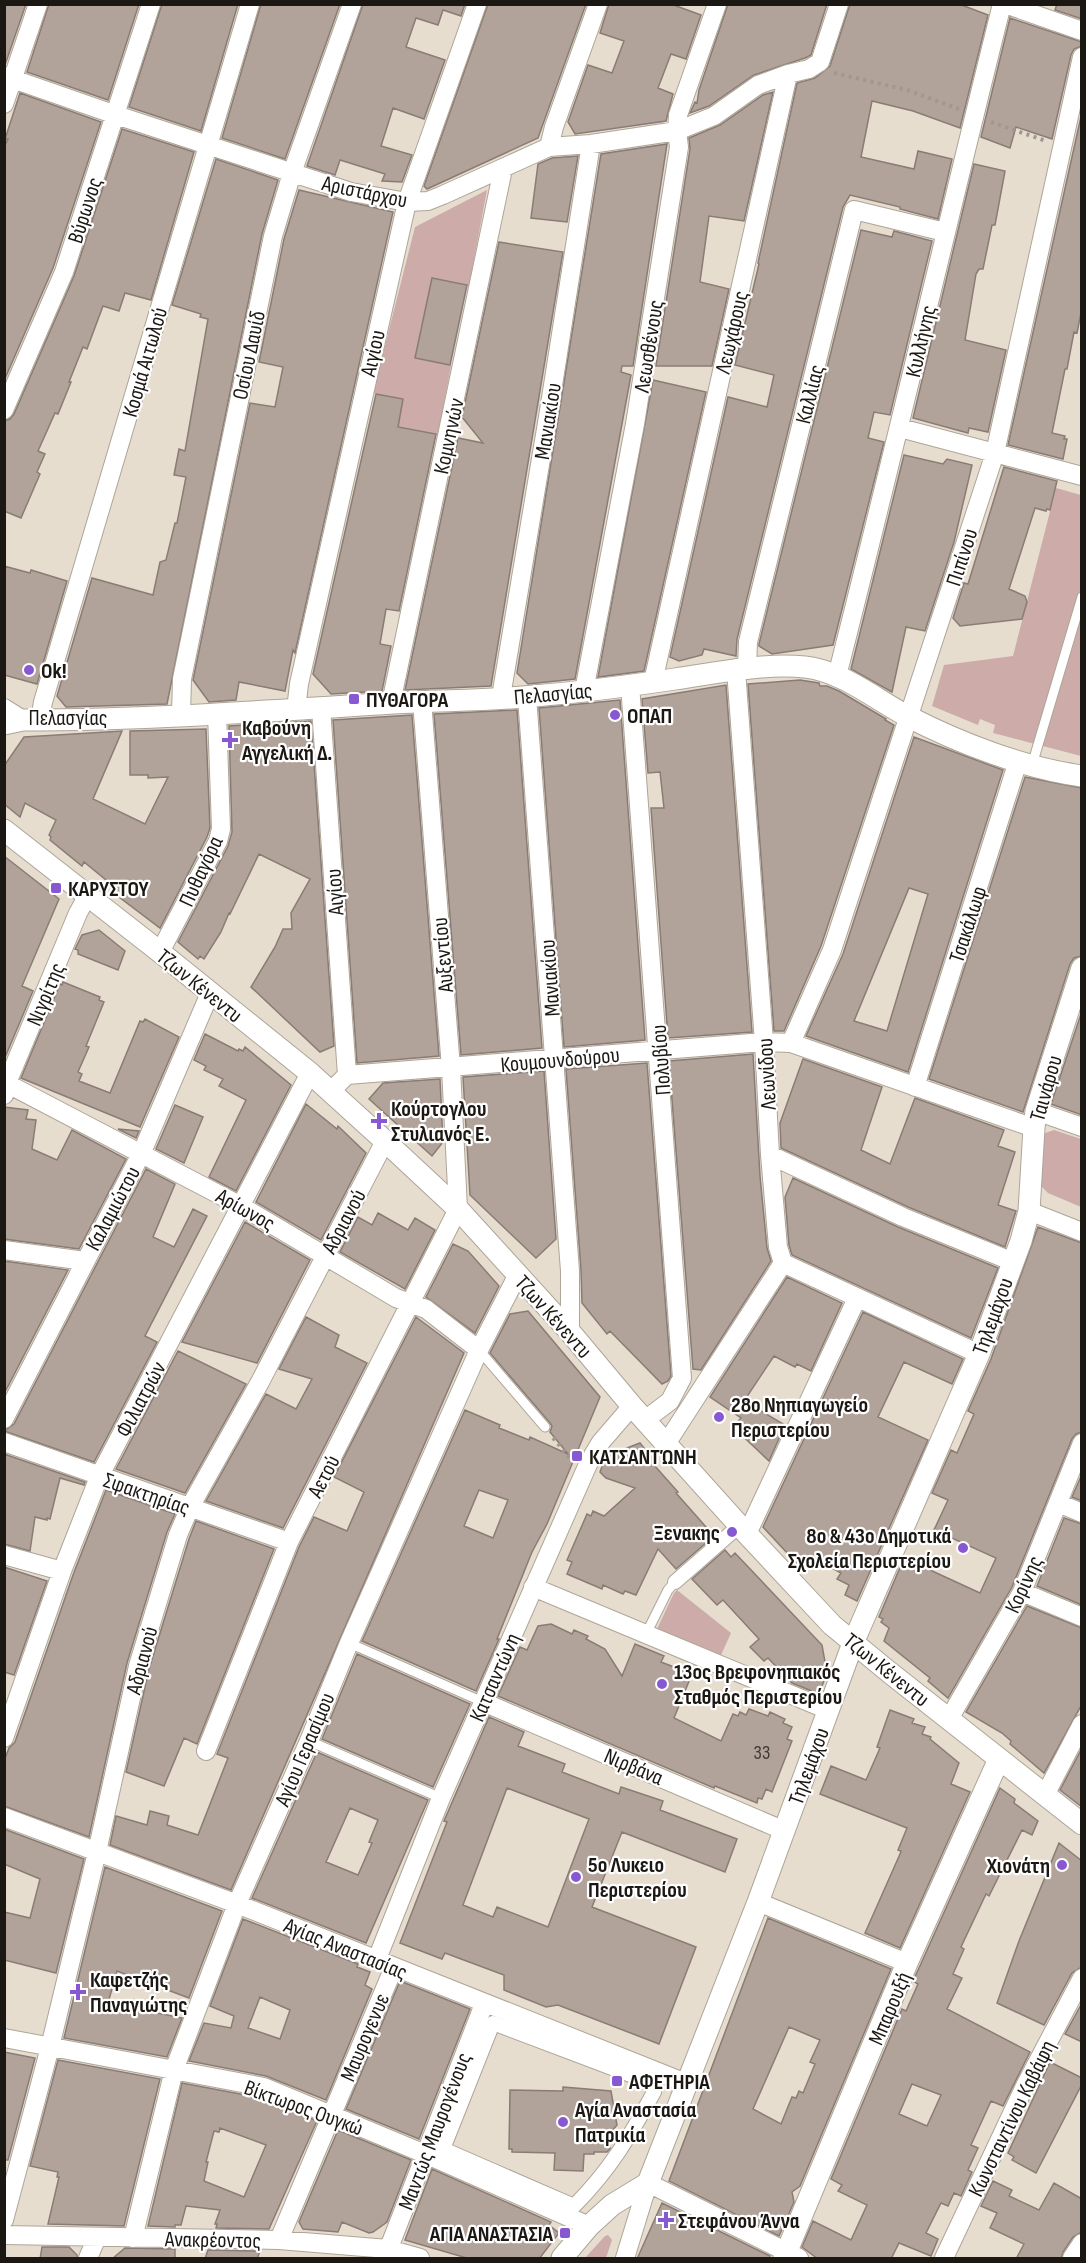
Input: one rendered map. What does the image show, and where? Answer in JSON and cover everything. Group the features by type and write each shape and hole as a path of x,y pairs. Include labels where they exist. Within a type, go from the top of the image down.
{"street":[{"path":"4,105 9,78 38,4"},
{"name":"Βύρωνος","path":"4,410 64,272 151,4"},
{"name":"Κοσμά Αιτωλού","path":"22,721 43,702 250,4"},
{"name":"Οσίου Δαυίδ","path":"181,715 182,679 273,236 292,173 352,4"},
{"name":"Αιγίου","path":"296,710 299,684 407,202 477,4"},
{"path":"549,147 598,4"},
{"name":"Λεωσθένους","path":"584,691 635,424 680,147 677,131 678,115 717,4"},
{"path":"788,74 809,69 820,62 839,4"},
{"path":"1003,4 1082,31"},
{"name":"Κυλλήνης","path":"837,676 1003,4"},
{"name":"Πιπίνου","path":"791,1043 832,950 995,453 1082,57"},
{"name":"Αριστάρχου","path":"9,78 116,116 351,192 407,202 428,201 549,147 591,144 677,131 714,116 758,85 788,74"},
{"name":"Λεωχάρους","path":"653,682 788,74"},
{"name":"Μανιακίου","path":"501,697 591,144"},
{"name":"Κομνηνών","path":"391,703 503,169"},
{"name":"Καλλίας","path":"742,669 854,210 945,232"},
{"path":"900,428 1082,476"},
{"name":"Πελασγίας","path":"4,708 22,721 296,710 422,701 527,697 742,669 805,668 822,670 837,676 909,717 1025,763 1082,776"},
{"name":"Λεωνίδου","path":"742,669 770,1155 778,1247 783,1263"},
{"name":"Πολυβίου","path":"630,685 682,1378 670,1401 639,1413"},
{"name":"Μανιακίου","path":"527,697 570,1271 570,1332"},
{"name":"Αυξεντίου","path":"422,701 451,1068 458,1209"},
{"name":"Αιγίου","path":"321,708 346,1075"},
{"name":"Πυθαγόρα","path":"160,952 218,841 221,829 217,713"},
{"name":"Τσακάλωφ","path":"915,1087 1025,763"},
{"name":"Τζων Κένεντυ","path":"4,830 160,952 331,1091 458,1209 570,1332 743,1530 832,1625 1082,1824"},
{"name":"Νιγρίτης","path":"5,1086 78,913 88,895"},
{"name":"Ταινάρου","path":"1029,1211 1035,1120 1082,968"},
{"name":"Καλαμιώτου","path":"4,1419 142,1152 210,993"},
{"name":"Κουμουνδούρου","path":"346,1075 764,1042 791,1043 915,1087 1035,1120 1082,1127"},
{"name":"Φιλιατρών","path":"4,1738 62,1571 99,1477 310,1073"},
{"path":"331,1091 346,1075"},
{"name":"Αρίωνος","path":"5,1086 142,1152 242,1206 396,1298 426,1309 479,1350"},
{"name":"Αδριανού","path":"4,2220 50,2047 97,1852 138,1666 178,1535 190,1508 260,1382 385,1141"},
{"path":"770,1155 903,1217 1011,1261"},
{"name":"Αετού","path":"206,1751 289,1542 458,1209"},
{"path":"1029,1211 1082,1232"},
{"name":"Τηλεμάχου","path":"625,2259 648,2183 758,1902 853,1643 979,1354 1011,1261 1021,1240 1029,1211"},
{"path":"4,1250 85,1261"},
{"path":"666,1444 783,1263 979,1354"},
{"name":"Αγίου Γερασίμου","path":"133,2238 174,2070 237,1904 309,1741 349,1643 479,1350 517,1276"},
{"path":"675,1582 743,1530 857,1298"},
{"name":"Κατσαντώνη","path":"377,1959 441,1798 584,1474 601,1442 639,1413"},
{"name":"Σφακτηρίας","path":"4,1442 289,1542"},
{"name":"Κορίνης","path":"950,1719 1022,1592 1082,1443"},
{"path":"1058,1503 1082,1513"},
{"path":"4,1555 62,1571"},
{"path":"534,1587 828,1710"},
{"path":"1022,1592 1082,1617"},
{"name":"Νιρβάνα","path":"483,1702 784,1831"},
{"path":"1045,1795 1082,1724"},
{"name":"Μπαρουξή","path":"790,2256 907,1963 999,1759"},
{"name":"Αγίας Αναστασίας","path":"4,1817 237,1904 686,2083"},
{"path":"758,1902 907,1963"},
{"name":"Μαυρογενυε","path":"279,2240 394,1967"},
{"name":"Κωνσταντίνου Καβάφη","path":"944,2259 1025,2086 1082,1978"},
{"name":"Μαντώς Μαυρογένους","path":"386,2254 432,2149 484,2004"},
{"path":"493,2023 649,2082 654,2092 621,2150 597,2183 574,2206 432,2149 493,2023"},
{"name":"Βίκτωρος Ουγκώ","path":"4,2038 264,2087 332,2115 432,2149 589,2226"},
{"path":"562,2259 589,2226 612,2205 648,2183 790,2256"},
{"name":"Ανακρέοντος","path":"4,2235 279,2240 420,2259"},
{"path":"88,2259 97,2237"},
{"path":"1072,2259 1082,2243"}],"lane":[{"path":"1025,763 1082,597"},
{"path":"479,1350 544,1427"},
{"path":"646,1634 668,1590 675,1582"},
{"path":"349,1643 483,1702"},
{"path":"309,1741 441,1798"}],"path":[{"path":"809,69 874,81 907,90 974,116 1062,145"},
{"path":"544,1427 584,1474"}],"shaded area":[{"path":"487,190 469,286 432,278 415,357 451,366 438,435 398,427 403,399 373,393 415,227"},
{"path":"1056,488 1081,495 1081,756 993,733 995,725 980,719 978,725 932,706 944,665 1013,656"},
{"path":"1054,1130 1081,1139 1081,1207 1048,1193 1040,1185 1042,1137 1045,1133"},
{"path":"677,1590 731,1633 721,1655 657,1629"},
{"path":"608,2235 612,2240 606,2258 585,2258 605,2236"}],"building":[{"path":"4,4 26,4 5,65 4,65"},
{"path":"49,4 139,4 108,100 27,72"},
{"path":"162,4 238,4 201,131 129,107"},
{"path":"261,4 340,4 285,159 222,138"},
{"path":"363,4 465,4 461,16 443,10 438,25 416,18 406,47 445,60 424,119 393,108 381,146 412,155 402,182 382,181 385,174 340,160 335,175 307,166"},
{"path":"488,4 586,4 538,138 427,189 424,186"},
{"path":"609,4 671,4 701,15 686,59 671,54 658,88 673,94 666,121 575,134 568,122 588,65 612,73 624,41 600,33"},
{"path":"728,4 827,4 811,55 754,75 709,106 690,113 695,102 697,103 699,90"},
{"path":"850,4 959,4 988,15 960,128 913,111 872,101 861,157 914,169 918,151 952,159 938,219 850,195 843,207 737,639 736,656 704,649 702,655 679,661 670,657 728,397 767,407 774,375 735,365 797,83 815,78 830,66"},
{"path":"1057,4 1082,4 1082,19 1055,10"},
{"path":"1010,18 1082,42 1082,46 1074,49 1071,55 1052,139 1016,127 1010,148 981,137"},
{"path":"773,92 744,221 709,216 700,282 729,289 712,366 656,366 690,149 689,138 720,125 763,95"},
{"path":"20,93 101,122 53,268 4,381 4,147"},
{"path":"1082,112 1082,308 1077,333 1074,332 1067,369 1065,369 1052,433 1065,436 1064,439 1067,439 1063,459 1008,445"},
{"path":"122,129 194,152 151,300 125,293 119,311 103,306 87,349 83,347 58,414 55,413 38,451 45,454 37,472 40,474 21,518 4,511 4,421 10,419 14,414 74,276"},
{"path":"667,144 633,366 622,366 621,372 631,375 575,679 528,684 517,673 601,154"},
{"path":"578,156 567,222 531,218 538,164 552,158"},
{"path":"216,159 278,180 262,234 167,704 66,707 57,696 92,578 153,595 160,562 166,560 175,523 177,523 186,477 174,475 179,449 185,451 208,319 200,317 201,314 172,305"},
{"path":"974,164 1005,171 995,225 992,225 983,269 979,269 976,274 965,340 1006,350 988,432 969,428 968,433 913,418"},
{"path":"299,190 393,212 285,691 239,682 236,700 209,702 193,680 250,403 275,407 283,367 259,362 284,239"},
{"path":"861,230 892,237 894,231 932,241 890,415 874,412 868,438 884,442 833,645 772,654 759,644"},
{"path":"499,242 563,252 491,686 405,690 458,438 483,443 462,417"},
{"path":"432,278 467,285 450,365 415,358"},
{"path":"653,380 706,392 644,671 598,677"},
{"path":"376,394 403,399 398,427 436,434 399,611 386,609 380,644 391,646 382,691 331,694 313,674"},
{"path":"904,455 943,464 947,459 972,465 954,542 925,631 906,627 892,692 851,669"},
{"path":"1004,467 1057,481 1050,510 1035,508 1009,589 1025,596 1027,602 1022,619 960,626 953,618 964,583 968,584"},
{"path":"4,566 30,573 31,570 67,581 37,684 4,675"},
{"path":"800,680 819,683 820,686 839,691 894,725 821,946 784,1031 774,1031 748,684"},
{"path":"726,685 752,1032 668,1038 651,808 664,808 660,772 648,773 642,699"},
{"path":"620,700 645,1040 564,1047 539,708"},
{"path":"517,710 542,1048 461,1055 434,714"},
{"path":"412,715 439,1056 357,1063 333,720"},
{"path":"311,721 334,1046 320,1052 251,987 283,929 292,929 291,913 310,879 259,854 221,932 204,959 200,956 198,959 178,942 228,846 232,832 229,726"},
{"path":"206,729 210,828 160,928 115,894 117,889 84,862 82,866 50,840 49,835 56,820 25,803 20,817 4,804 4,766 24,737 122,731 93,799 145,824 168,777 148,778 148,775 130,775 130,731"},
{"path":"914,737 1003,770 908,1072 806,1036 843,954","holes":["909,888 928,894 887,1031 854,1021"]},
{"path":"1025,777 1082,788 1082,956 1074,958 1070,964 1023,1112 929,1079"},
{"path":"4,856 59,899 22,986 33,991 4,1060"},
{"path":"99,930 125,951 118,970 78,954 78,950 75,949 82,935"},
{"path":"63,982 100,997 99,1000 104,1002 86,1046 89,1047 78,1072 82,1074 79,1081 110,1093 140,1021 143,1022 145,1019 179,1037 140,1127 21,1078 60,984 62,985"},
{"path":"1082,1011 1082,1115 1051,1104"},
{"path":"205,1034 238,1051 239,1049 243,1051 245,1047 291,1085 236,1191 209,1177 246,1100 219,1086 223,1079 204,1070 206,1066 194,1060"},
{"path":"753,1054 760,1176 767,1248 771,1261 701,1370 693,1369 669,1061"},
{"path":"803,1059 882,1087 861,1150 890,1164 915,1098 1004,1130 998,1146 1015,1152 998,1205 1016,1211 1005,1247 908,1207 781,1148 780,1123"},
{"path":"647,1063 671,1376 662,1384 610,1331 607,1334 582,1303 566,1069"},
{"path":"544,1071 556,1239 536,1258 470,1195 463,1077"},
{"path":"440,1079 443,1142 432,1156 369,1099 383,1083"},
{"path":"306,1104 337,1129 338,1126 366,1153 321,1240 256,1202"},
{"path":"175,1105 203,1117 184,1163 156,1149"},
{"path":"4,1107 28,1110 26,1119 36,1120 32,1149 57,1160 72,1130 126,1159 79,1249 4,1239"},
{"path":"118,1129 139,1131 136,1138"},
{"path":"146,1169 175,1184 153,1237 174,1247 193,1209 207,1216 145,1336 157,1342 94,1462 4,1431 14,1424"},
{"path":"793,1178 898,1227 998,1268 971,1338 792,1255 785,1197"},
{"path":"378,1213 408,1230 415,1218 435,1230 405,1289 340,1252 358,1217 372,1225"},
{"path":"245,1222 310,1260 257,1363 182,1342"},
{"path":"1038,1227 1082,1243 1082,1432 1076,1434 1072,1439 1012,1587 948,1698 928,1681 930,1678 884,1641 889,1628 881,1622 883,1619 879,1617 904,1558 980,1593 996,1558 934,1530 948,1500 932,1493 951,1450 957,1453 974,1414 968,1411 991,1359"},
{"path":"453,1244 468,1251 499,1286 475,1333 426,1297"},
{"path":"4,1261 68,1270 4,1394"},
{"path":"787,1277 842,1303 811,1371 797,1364 795,1367 774,1356 744,1401 785,1425 769,1461 733,1427 741,1418 710,1397"},
{"path":"528,1311 600,1397 547,1524 532,1552 497,1639 499,1639 476,1691 362,1641 465,1410 500,1425 499,1428 529,1440 530,1437 568,1454 550,1432 552,1426 550,1423 490,1353 510,1314","holes":["479,1490 508,1500 493,1538 464,1526"]},
{"path":"863,1312 963,1359 952,1384 904,1362 878,1417 928,1440 857,1601 845,1595 849,1585 837,1579 841,1573 812,1557 807,1567 802,1569 763,1527"},
{"path":"306,1317 339,1335 335,1347 367,1363 283,1528 206,1501 266,1394 296,1409 312,1379 279,1369"},
{"path":"416,1317 464,1353 231,1890 110,1845 116,1816 147,1825 150,1811 169,1816 167,1825 198,1835 228,1758 217,1754 299,1547 314,1517 347,1531 364,1492 334,1477"},
{"path":"178,1351 246,1384 185,1493 116,1469"},
{"path":"640,1443 656,1463 654,1465 678,1492 676,1493 714,1536 676,1569 658,1549 636,1595 625,1591 623,1594 603,1585 602,1589 567,1574 572,1562 567,1560 587,1514 591,1516 593,1511 604,1516 635,1488 606,1478 600,1472 606,1456"},
{"path":"4,1454 85,1482 84,1485 60,1478 50,1519 35,1517 30,1551 4,1544"},
{"path":"1082,1474 1082,1501 1072,1497"},
{"path":"106,1490 175,1514 167,1532 127,1663 89,1837 4,1806 4,1761 9,1748 15,1742 73,1575"},
{"path":"1064,1518 1082,1524 1082,1605 1037,1586"},
{"path":"196,1521 274,1549 197,1744 184,1738 164,1786 126,1772 149,1669"},
{"path":"725,1550 731,1557 735,1553 822,1645 827,1673 819,1694 792,1683 768,1658 764,1661 750,1647 759,1639 723,1600 717,1605 692,1579"},
{"path":"4,1567 47,1581 14,1675 4,1672"},
{"path":"1027,1606 1082,1628 1082,1704 1044,1773 1010,1744 1011,1741 1002,1733 966,1712"},
{"path":"551,1624 572,1634 574,1630 588,1636 586,1639 605,1649 622,1676 635,1644 664,1656 661,1662 692,1674 674,1718 721,1741 733,1714 738,1716 740,1712 746,1715 749,1709 768,1716 770,1712 785,1719 783,1723 792,1727 787,1739 792,1741 772,1792 766,1789 762,1799 758,1798 757,1803 715,1786 714,1788 498,1696 520,1647 527,1650 538,1626"},
{"path":"357,1654 470,1704 433,1787 322,1739"},
{"path":"890,1710 914,1719 912,1723 925,1727 922,1734 931,1737 930,1739 959,1763 951,1784 970,1792 900,1948 865,1933 900,1854 901,1851 898,1850 907,1828 820,1794 831,1766 866,1780 880,1748 877,1747"},
{"name":"5ο Λυκειο Περιστερίου","path":"489,1717 524,1732 518,1746 565,1764 562,1772 619,1794 621,1787 663,1801 660,1810 737,1839 725,1872 622,1832 592,1907 696,1947 659,2044 558,2005 546,2007 504,1990 504,1975 445,1953 442,1959 400,1943 447,1822 444,1821","holes":["507,1788 589,1819 548,1927 497,1907 493,1917 463,1905"]},
{"path":"1082,1750 1082,1807 1060,1790"},
{"path":"317,1752 428,1800 366,1943 252,1898","holes":["350,1808 378,1820 369,1842 372,1843 358,1875 326,1862"]},
{"path":"1000,1788 1015,1799 1014,1803 1038,1821 1032,1835 1022,1830 989,1896 986,1894 961,1947 964,1949 953,1974 962,1978 947,2009 1030,2052 1003,2106 991,2101 971,2145 978,2148 968,2170 972,2172 961,2196 954,2193 948,2206 941,2203 926,2233 938,2239 931,2256 899,2243 891,2259 818,2259 802,2247 813,2221 851,2240 867,2205 838,2191 842,2185 831,2179 902,2009 906,2011 918,1984 913,1981","holes":["912,2084 941,2095 927,2126 899,2114"]},
{"path":"4,1829 84,1859 56,1973 4,1960 4,1912 30,1918 40,1879 4,1864"},
{"path":"1059,1843 1082,1861 1082,1967 1072,1973 1044,2025 997,2003 1019,1941"},
{"path":"105,1867 222,1911 189,1998 117,1971 108,2003 182,2018 167,2057 64,2038"},
{"path":"768,1918 891,1969 800,2186 792,2192 794,2202 779,2236 669,2181","holes":["789,2027 820,2040 810,2062 815,2064 803,2093 799,2091 796,2098 792,2097 781,2124 753,2109"]},
{"path":"243,1919 358,1964 357,1967 370,1972 365,1985 372,1989 326,2100 266,2076 189,2061 204,2023 231,2028 234,2016 210,2006","holes":["260,1997 290,2010 280,2039 248,2028"]},
{"path":"400,1981 470,2009 419,2139 346,2109"},
{"path":"1082,2003 1082,2042 1065,2034"},
{"path":"4,2052 35,2058 8,2160 4,2160"},
{"path":"58,2060 160,2079 124,2226 48,2224 59,2177 57,2177 58,2172 30,2166"},
{"path":"1050,2062 1082,2078 1082,2084 1036,2173 1012,2160 1014,2157 1008,2153"},
{"path":"182,2083 261,2098 317,2121 269,2229 216,2228 217,2224 215,2224 220,2210 186,2206 181,2225 175,2225 175,2227 148,2226","holes":["220,2128 266,2145 244,2197 204,2181 214,2131 219,2132"]},
{"name":"Αγία Αναστασία Πατρικία","path":"563,2087 611,2091 617,2125 610,2133 610,2149 607,2152 584,2154 583,2171 554,2170 555,2153 512,2152 512,2149 509,2149 510,2090 563,2091"},
{"path":"338,2130 411,2160 387,2222 373,2232 369,2233 342,2222 338,2232 303,2229 299,2222"},
{"path":"432,2169 551,2222 549,2225 559,2233 539,2259 470,2259 405,2240"},
{"path":"993,2181 1012,2190 1009,2196 1039,2210 1054,2183 1082,2199 1082,2232 1073,2237 1061,2259 1016,2259 1024,2244 990,2228 997,2213 981,2206"},
{"path":"662,2203 770,2256 769,2259 637,2259"},
{"path":"42,2247 69,2247 77,2255 77,2259 40,2259"},
{"path":"125,2248 175,2249 175,2259 112,2259"},
{"path":"208,2250 260,2251 257,2259 205,2259"}],"place":[{"name":"Ok!","path":"29,670"},
{"name":"ΠΥΘΑΓΟΡΑ","path":"354,699"},
{"name":"ΟΠΑΠ","path":"615,715"},
{"name":"Καβούνη Αγγελική Δ.","path":"230,740"},
{"name":"ΚΑΡΥΣΤΟΥ","path":"56,888"},
{"name":"Κούρτογλου Στυλιανός Ε.","path":"379,1121"},
{"name":"28ο Νηπιαγωγείο Περιστερίου","path":"719,1417"},
{"name":"ΚΑΤΣΑΝΤΏΝΗ","path":"577,1456"},
{"name":"Ξενακης","path":"732,1532"},
{"name":"8ο & 43ο Δημοτικά Σχολεία Περιστερίου","path":"963,1548"},
{"name":"13ος Βρεφονηπιακός Σταθμός Περιστερίου","path":"662,1684"},
{"name":"Χιονάτη","path":"1062,1865"},
{"name":"5ο Λυκειο Περιστερίου","path":"576,1877"},
{"name":"Καφετζής Παναγιώτης","path":"78,1992"},
{"name":"ΑΦΕΤΗΡΙΑ","path":"617,2081"},
{"name":"Αγία Αναστασία Πατρικία","path":"563,2122"},
{"name":"Στεφάνου Άννα","path":"666,2220"},
{"name":"ΑΓΙΑ ΑΝΑΣΤΑΣΙΑ","path":"565,2233"}]}
